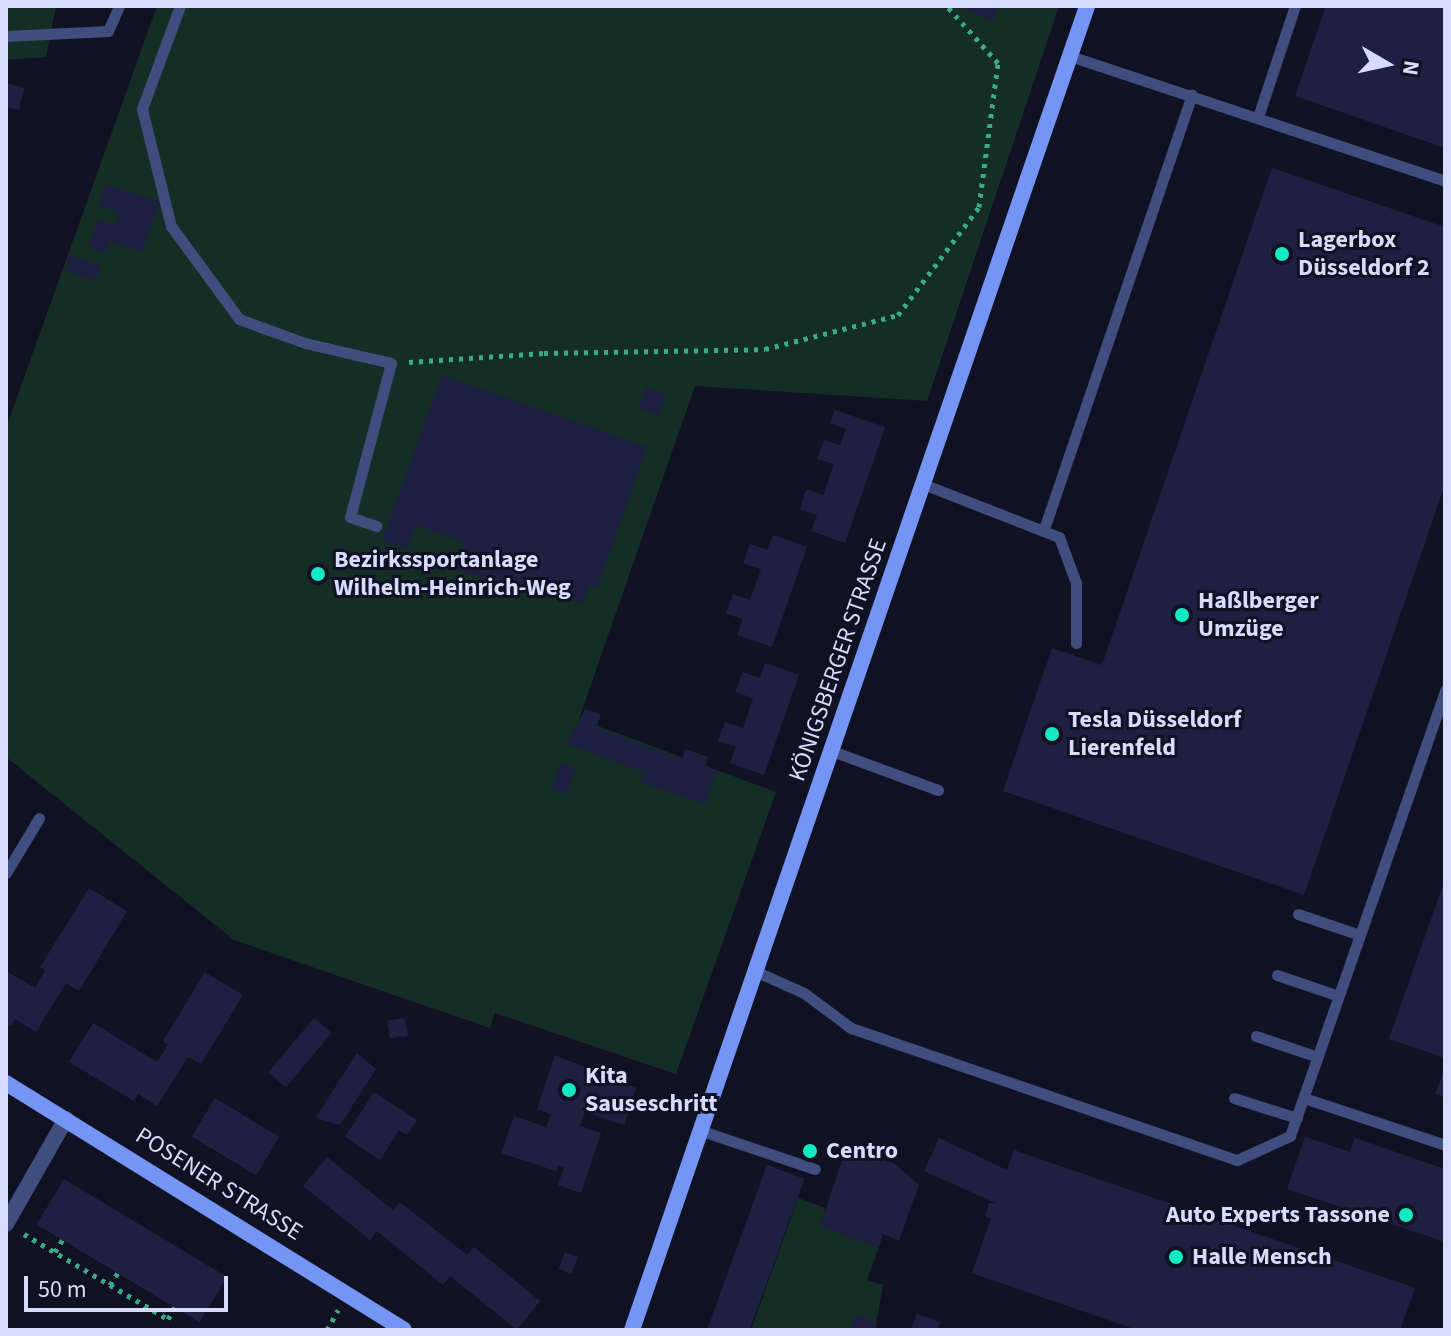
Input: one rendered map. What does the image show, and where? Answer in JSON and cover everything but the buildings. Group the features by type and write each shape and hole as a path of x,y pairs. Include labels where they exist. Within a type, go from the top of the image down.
{"main road":[{"name":"KÖNIGSBERGER STRASSE","path":"632,1330 1087,6"},
{"name":"POSENER STRASSE","path":"6,1083 404,1330"}],"street":[{"path":"6,1223 66,1119"}],"lane":[{"path":"6,36 108,31 119,6"},
{"path":"180,6 142,109 171,226 239,319 305,343 391,363 350,517 376,526"},
{"path":"1258,117 1295,6"},
{"path":"1070,56 1445,181"},
{"path":"1044,529 1192,95"},
{"path":"923,484 1059,537 1071,561 1080,604 1076,643"},
{"path":"757,972 804,993 851,1028 1237,1160 1290,1136 1445,690"},
{"path":"832,751 938,790"},
{"path":"6,873 39,818"},
{"path":"1298,914 1360,935"},
{"path":"1277,975 1339,996"},
{"path":"1256,1036 1318,1057"},
{"path":"1234,1098 1297,1118"},
{"path":"1304,1098 1445,1145"},
{"path":"702,1131 815,1169"}],"path":[{"path":"391,363 544,353 765,349 898,315 979,207 998,63 947,6"},
{"path":"6,1223 168,1319 175,1307"},
{"path":"55,1252 63,1239"},
{"path":"110,1285 119,1271"}],"green space":[{"path":"6,6 56,6 46,57 6,60"},
{"name":"Bezirkssportanlage Wilhelm-Heinrich-Weg","path":"157,6 1059,6 927,401 695,386 579,719 776,792 676,1074 495,1013 490,1028 234,940 6,757 6,428"},
{"path":"798,1198 825,1208 821,1226 879,1247 867,1280 883,1285 875,1330 751,1330"}],"place":[{"name":"Lagerbox Düsseldorf 2","path":"1282,254"},
{"name":"Bezirkssportanlage Wilhelm-Heinrich-Weg","path":"318,574"},
{"name":"Haßlberger Umzüge","path":"1182,615"},
{"name":"Tesla Düsseldorf Lierenfeld","path":"1052,734"},
{"name":"Kita Sauseschritt","path":"569,1090"},
{"name":"Centro","path":"810,1151"},
{"name":"Auto Experts Tassone","path":"1406,1215"},
{"name":"Halle Mensch","path":"1176,1257"}]}
